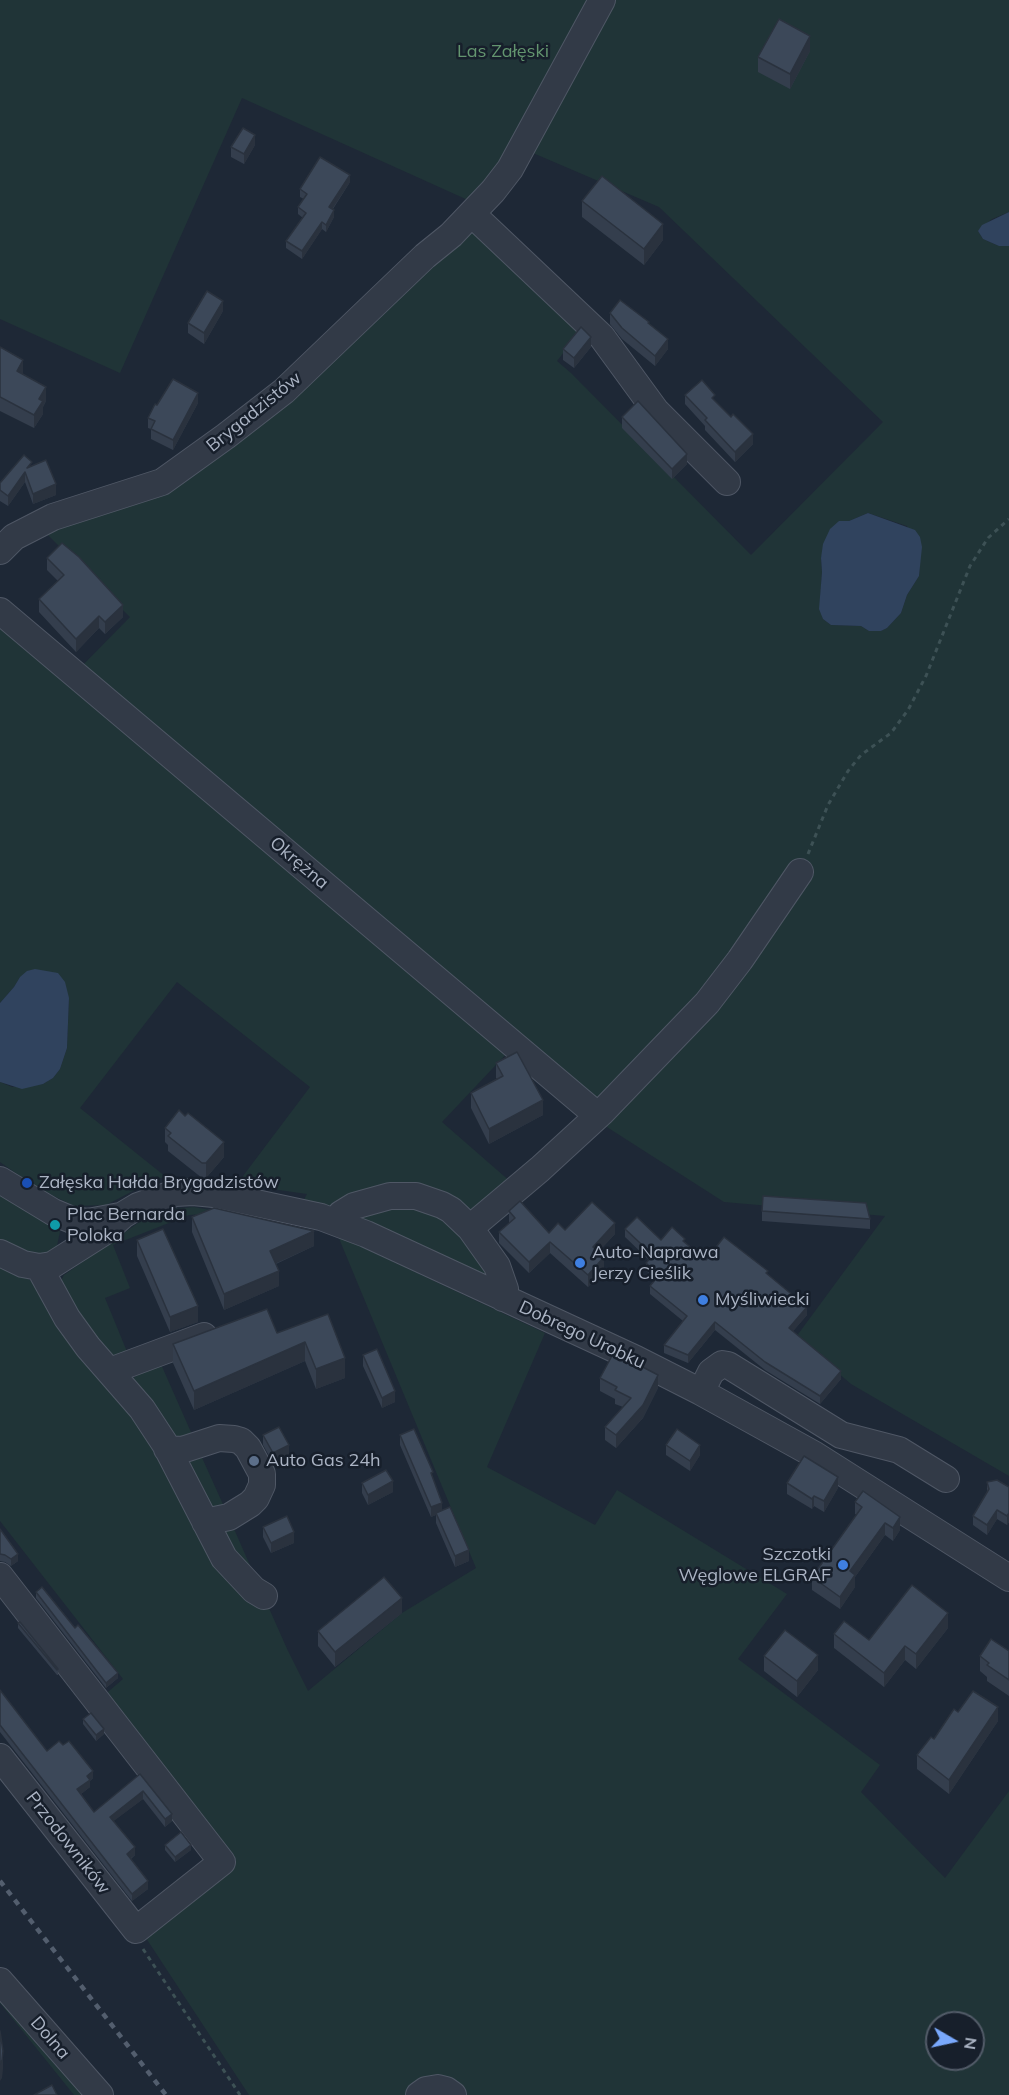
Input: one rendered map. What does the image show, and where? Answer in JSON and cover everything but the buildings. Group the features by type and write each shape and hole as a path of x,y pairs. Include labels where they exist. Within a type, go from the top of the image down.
{"street":[{"name":"Brygadzistów","path":"0,551 14,537 53,517 162,482 284,391 472,214 493,191 510,169 602,0"},
{"path":"472,214 602,337 656,411 727,482"},
{"name":"Okrężna","path":"0,611 597,1115"},
{"path":"470,1228 540,1169 597,1115 707,1003 740,960 800,872"},
{"name":"Dobrego Urobku","path":"0,1180 53,1212 72,1220 88,1222 123,1215"},
{"name":"Dobrego Urobku","path":"39,1267 52,1265 104,1232 123,1215 160,1197 193,1192 292,1209 335,1222 366,1234 636,1359 701,1392 799,1445 1009,1578"},
{"path":"335,1222 341,1214 354,1206 383,1197 416,1196 442,1204 470,1228 496,1266 505,1289 503,1298"},
{"path":"53,1212 64,1231 63,1257"},
{"path":"0,1253 23,1264 39,1267 67,1318 88,1347 142,1409 167,1449 224,1558 254,1590 264,1596"},
{"path":"110,1371 222,1329"},
{"path":"701,1392 711,1372 722,1364 728,1365 841,1436 899,1450 946,1479"},
{"path":"167,1449 182,1450 219,1438 234,1439 241,1441 248,1448 262,1474 262,1485 256,1498 250,1504 229,1517 205,1522"},
{"path":"0,1576 222,1862 136,1930"},
{"name":"Przodowników","path":"0,1757 136,1930"},
{"name":"Dolna","path":"0,1981 100,2095"},
{"path":"419,2095 426,2090 438,2088 453,2095"}],"path":[{"path":"800,872 828,805 848,771 861,755 891,733 908,710 926,676 970,566 988,538 1009,519"},
{"path":"136,1930 138,1940 148,1958 240,2095"}],"green space":[{"name":"Las Załęski","path":"0,0 591,0 499,167 470,201 242,98 120,373 0,319"},
{"path":"615,0 1009,0 1009,212 992,219 978,231 983,239 999,246 1009,246 1009,1476 851,1384 796,1337 885,1216 724,1202 599,1122 79,669 130,617 42,529 164,487 475,224 583,328 557,361 751,555 883,422 659,207 533,153","holes":["868,513 907,526 920,562 919,576 907,595 901,613 881,631 869,631 861,626 831,625 823,619 820,602 821,558 839,521 849,521"]},
{"path":"0,617 510,1050 442,1122 512,1183 483,1208 469,1212 395,1184 386,1184 368,1189 323,1212 300,1207 307,1194 237,1184 310,1087 177,982 80,1108 166,1177 156,1179 106,1205 74,1206 34,1186 0,1162 0,1082 12,1087 43,1084 53,1078 60,1069 67,1048 69,998 20,977 0,1003"},
{"path":"0,1190 56,1226 60,1232 56,1250 40,1258 0,1243"},
{"path":"394,1204 446,1216 492,1278 358,1221 357,1214"},
{"path":"194,1207 227,1213 189,1215 113,1245 130,1288 105,1298 128,1354 115,1358 108,1355 93,1342 61,1281 64,1275 148,1216 170,1209"},
{"path":"338,1236 545,1333 487,1467 595,1525 617,1490 787,1594 738,1659 880,1765 861,1792 945,1878 1009,1791 1009,2095 249,2095 142,1932 229,1863 102,1697 123,1679 0,1521 0,1265 30,1280 47,1297 268,1606 308,1691 402,1613 476,1568"},
{"path":"160,1362 194,1439 173,1438 134,1384 137,1374"},
{"path":"199,1451 226,1511 214,1515 185,1458"},
{"path":"231,1522 259,1586 217,1525"},
{"path":"0,1990 92,2095 74,2095 0,2003"}],"water":[{"path":"1009,212 1009,246 999,246 983,239 978,231 982,225"},
{"path":"868,513 915,530 920,537 922,547 919,576 907,595 901,613 881,631 869,631 861,626 831,625 823,619 819,609 821,558 823,544 830,529 839,521 849,521"},
{"path":"35,969 58,973 65,982 69,998 67,1048 60,1069 53,1078 43,1084 22,1089 0,1082 0,1003 20,977 27,971"}],"railway":[{"path":"0,1881 166,2095"}],"place":[{"name":"Załęska Hałda Brygadzistów","path":"27,1183"},
{"name":"Plac Bernarda Poloka","path":"55,1225"},
{"name":"Auto-Naprawa Jerzy Cieślik","path":"580,1263"},
{"name":"Myśliwiecki","path":"703,1300"},
{"name":"Auto Gas 24h","path":"254,1461"},
{"name":"Szczotki Węglowe ELGRAF","path":"843,1565"}]}
